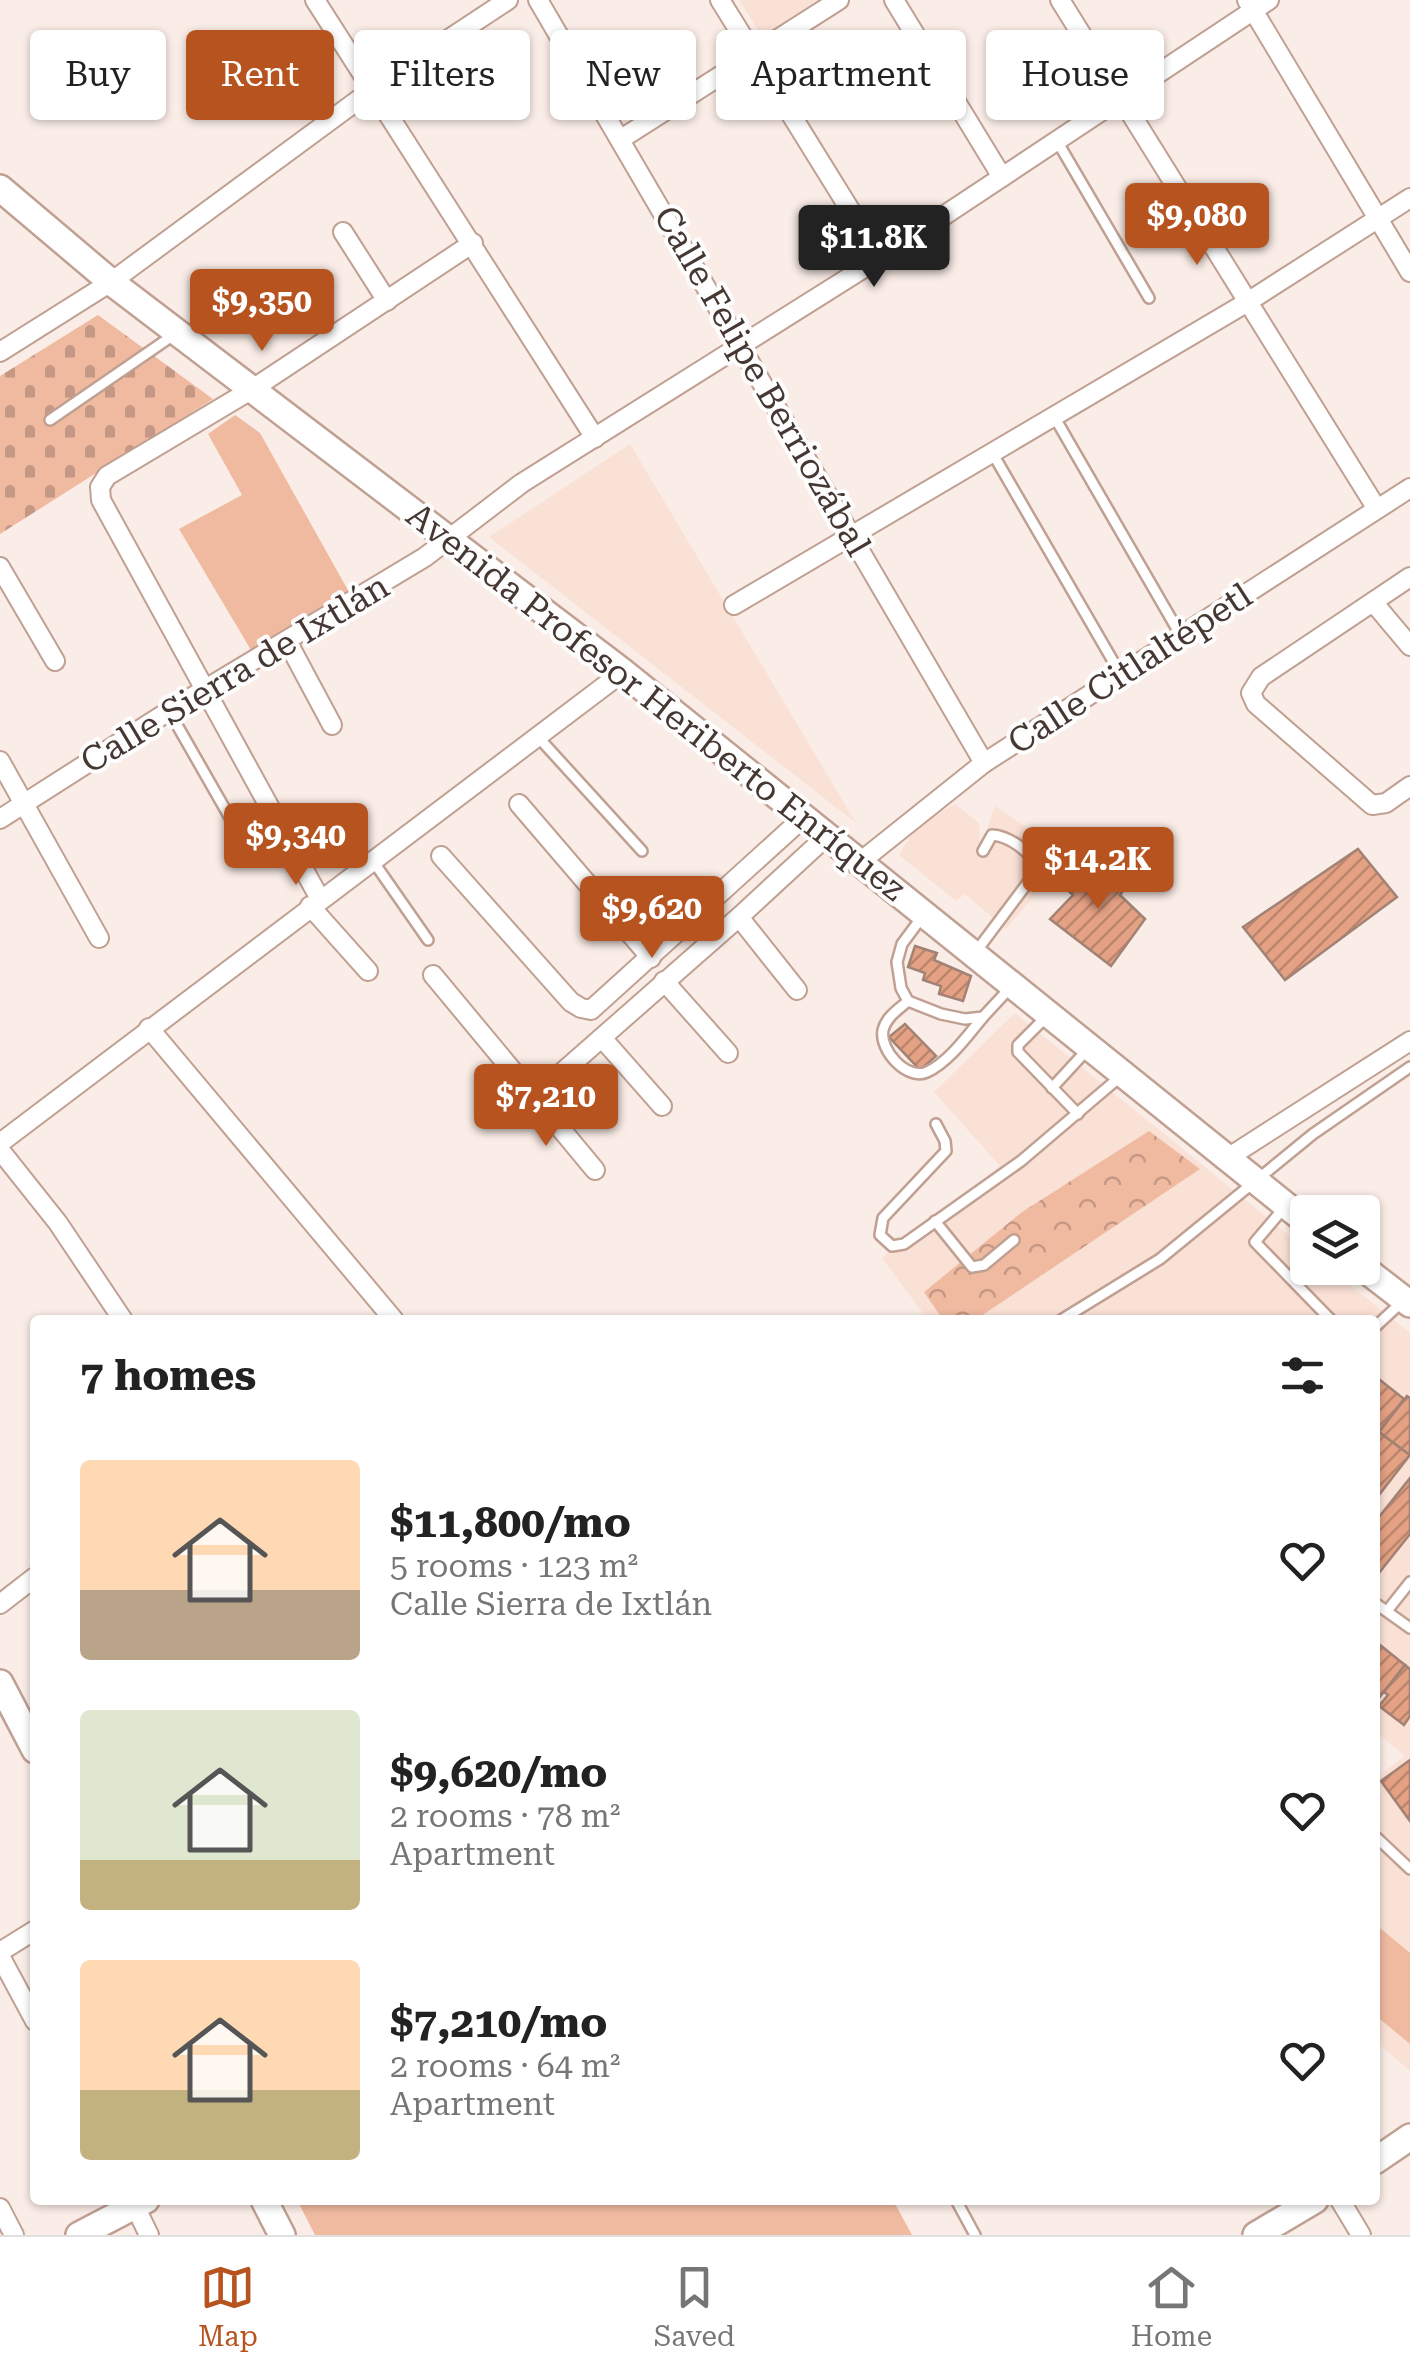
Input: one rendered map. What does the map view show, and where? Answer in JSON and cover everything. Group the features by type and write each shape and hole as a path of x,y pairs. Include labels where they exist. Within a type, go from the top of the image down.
{"main road":[{"name":"Avenida Profesor Heriberto Enríquez","path":"0,188 111,282 623,672 1290,1209"},
{"path":"1380,1281 1407,1302"},
{"path":"0,1683 30,1740"},
{"path":"1380,2158 1408,2143"},
{"path":"79,2235 132,2205"},
{"path":"267,2205 282,2235"},
{"path":"1256,2235 1305,2205"}],"street":[{"path":"315,0 354,60"},
{"path":"462,30 508,0"},
{"name":"Calle Felipe Berriozábal","path":"538,0 984,763"},
{"path":"720,0 739,30"},
{"path":"792,30 839,0"},
{"path":"894,0 1002,177"},
{"path":"1060,0 1079,30"},
{"path":"1256,3 1410,272"},
{"name":"Calle Sierra de Ixtlán","path":"1164,68 1256,3"},
{"path":"621,139 716,78"},
{"path":"0,352 111,282 354,103"},
{"path":"393,120 595,438"},
{"path":"795,120 880,258"},
{"name":"Calle Sierra de Ixtlán","path":"0,819 169,711 393,578 522,483 880,258 1087,120"},
{"path":"1135,120 1377,510"},
{"path":"734,605 1056,418 1410,198"},
{"path":"343,232 387,301"},
{"path":"368,971 315,903 206,689 100,494 107,476 252,390 473,243"},
{"name":"Calle Citlaltépetl","path":"860,862 984,763 1410,488"},
{"path":"0,567 55,661"},
{"path":"1410,577 1261,677 1252,688 1251,698 1372,805 1386,803 1410,786"},
{"path":"1373,602 1410,646"},
{"path":"287,641 332,725"},
{"path":"120,1315 0,1146 149,1028 623,672"},
{"path":"0,761 99,938"},
{"path":"519,804 651,958"},
{"path":"441,856 580,1008 591,1010 804,817"},
{"path":"533,1098 828,835"},
{"path":"739,917 797,990"},
{"path":"432,974 595,1170"},
{"path":"664,981 728,1053"},
{"path":"149,1028 390,1315"},
{"path":"602,1038 662,1106"},
{"path":"1226,1158 1410,1042"},
{"path":"0,1604 30,1581"},
{"path":"30,1933 0,1954 30,2011"},
{"path":"138,2205 150,2235"},
{"path":"1343,2205 1360,2235"},
{"path":"0,2208 14,2235"}],"lane":[{"path":"1056,139 1149,298"},
{"path":"50,420 179,332"},
{"path":"1056,418 1181,636"},
{"path":"993,454 1121,675"},
{"path":"169,711 236,830"},
{"path":"539,738 642,851"},
{"path":"973,955 1038,869 1029,854 996,834 992,834 983,851"},
{"path":"373,861 428,940"},
{"path":"926,914 902,944 897,962 901,988 908,1000 953,1018 983,1016"},
{"path":"908,1000 883,1027 883,1038 890,1054 904,1069 918,1074 934,1067 1011,987"},
{"path":"1047,1016 1017,1048 1019,1056 1078,1114"},
{"path":"1052,1088 1088,1049"},
{"path":"1069,1315 1160,1259 1312,1134 1410,1067"},
{"path":"936,1124 946,1141 946,1151 882,1218 880,1236 892,1246 904,1244 1021,1161 1122,1076"},
{"path":"1285,1205 1255,1242 1326,1315"},
{"path":"935,1221 972,1268 984,1265 1014,1240"},
{"path":"1380,1323 1407,1302"},
{"path":"1387,1611 1410,1582"},
{"path":"1380,1606 1410,1628"},
{"path":"1380,1841 1410,1869"},
{"path":"959,2205 975,2235"}],"shaded area":[{"path":"739,0 818,0 771,30 758,30"},
{"path":"630,444 856,823 489,537"},
{"path":"955,804 979,823 980,848 995,806 1068,856 1006,929 965,894 956,901 899,855 916,827"},
{"path":"1015,1013 1290,1236 1290,1285 1350,1285 1410,1333 1410,2071 1380,2045 1380,1774 1405,1756 1380,1735 1380,1315 924,1315 882,1258 1000,1166 934,1092"}],"green space":[{"path":"98,315 213,399 0,534 0,376"},
{"path":"235,415 260,433 349,592 251,650 179,529 242,495 208,434"},
{"path":"1149,1131 1200,1169 982,1315 940,1315 924,1292 1022,1212"},
{"path":"1380,1928 1410,1953 1410,2044 1380,2019"},
{"path":"300,2205 896,2205 912,2235 315,2235"}],"building":[{"path":"1358,849 1397,897 1285,980 1243,927"},
{"path":"1073,862 1098,884 1119,867 1133,877 1120,895 1145,919 1111,966 1050,919 1073,895 1056,880"},
{"path":"915,946 937,953 934,960 971,976 963,1001 939,994 941,986 923,980 925,973 908,967"},
{"path":"905,1024 936,1056 920,1070 889,1037"},
{"path":"1380,1380 1404,1399 1380,1431"},
{"path":"1407,1396 1410,1398 1410,1455 1380,1431"},
{"path":"1380,1433 1410,1455 1380,1494"},
{"path":"1410,1478 1410,1534 1380,1572 1380,1516"},
{"path":"1380,1645 1405,1665 1380,1697"},
{"path":"1405,1665 1410,1669 1410,1716 1404,1725 1380,1707 1388,1695 1384,1692"},
{"path":"1410,1760 1410,1821 1381,1781"}]}
